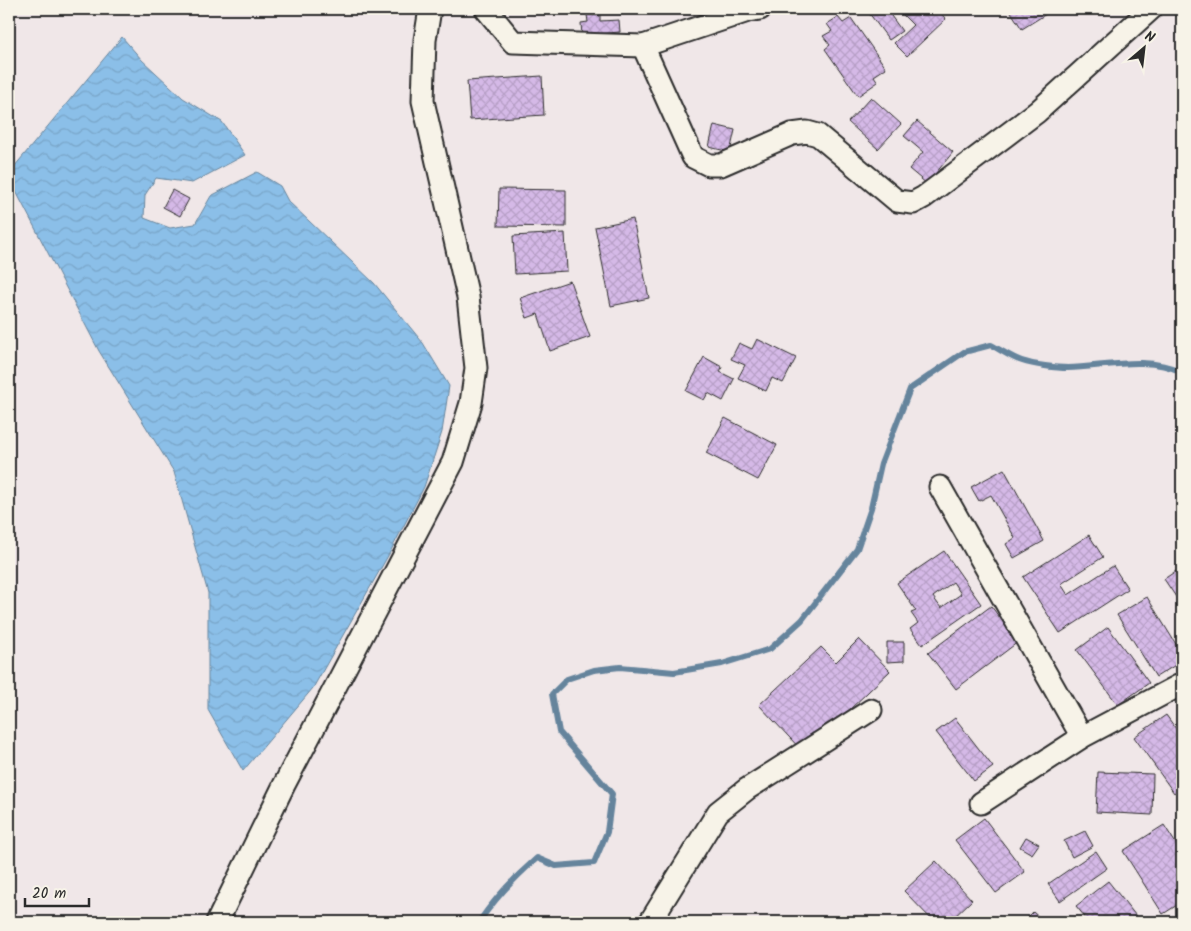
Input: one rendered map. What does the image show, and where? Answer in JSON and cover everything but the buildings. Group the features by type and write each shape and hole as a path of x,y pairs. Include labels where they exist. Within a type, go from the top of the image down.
{"street":[{"path":"217,922 284,785 453,462 471,404 476,368 468,297 424,101 425,40 430,9"},
{"path":"486,9 512,42 643,46 748,11 760,9"},
{"path":"643,46 693,157 710,165 721,165 792,134 806,132 818,135 897,201 913,203 924,198 1037,112 1151,9"},
{"path":"940,487 1082,737"},
{"path":"982,803 1082,737 1182,684"},
{"path":"650,922 718,812 747,789 871,710"}],"water":[{"path":"122,37 142,60 183,98 222,122 245,155 192,183 156,178 145,195 144,218 170,228 195,224 211,196 257,172 280,186 288,201 374,283 423,343 449,386 442,432 424,487 389,554 313,688 243,771 208,710 208,593 174,472 99,351 9,178 9,173"}],"waterway":[{"path":"479,922 506,888 537,858 556,866 594,863 607,832 612,794 559,732 552,694 567,679 594,670 620,667 674,672 722,664 770,649 802,620 857,549 871,508 881,464 910,389 964,352 991,345 1018,360 1045,366 1068,368 1140,363 1155,364 1182,372"}]}
